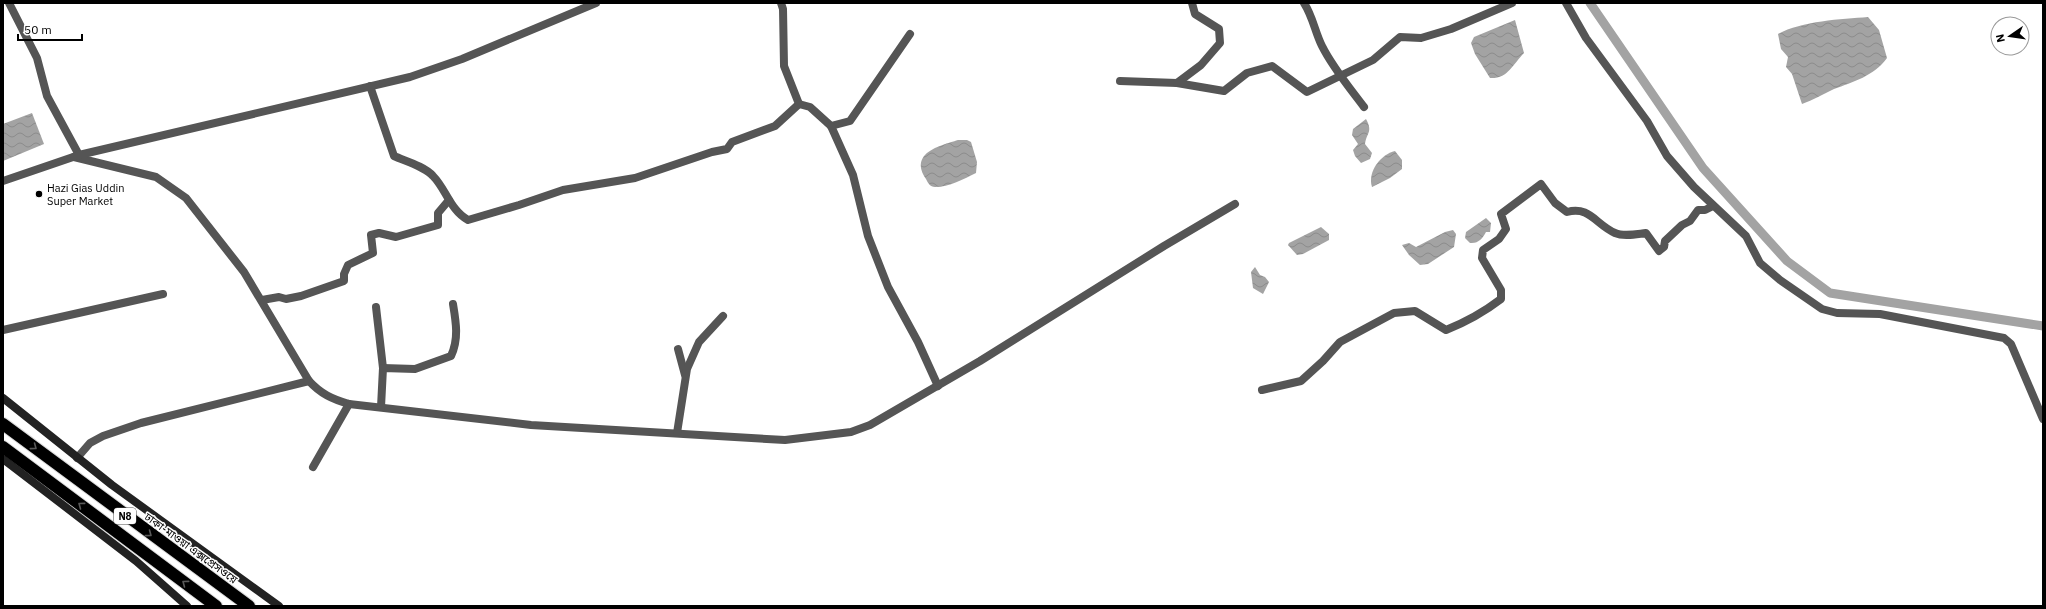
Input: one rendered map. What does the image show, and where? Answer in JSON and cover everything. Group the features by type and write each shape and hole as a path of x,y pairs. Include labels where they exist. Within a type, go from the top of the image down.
{"highway":[{"name":"ঢাকা-মাওয়া এক্সপ্রেসওয়ে","path":"3,424 249,606"},
{"name":"N8","path":"3,447 216,606"}],"main road":[{"path":"3,398 76,458 279,606"},
{"path":"3,459 136,561 187,606"}],"street":[{"path":"9,3 37,58 47,96 76,156 156,177 186,198 244,272 262,300 294,358 310,381 319,392 348,404 530,425 785,440 850,432 870,425 980,362 1164,246 1235,204"},
{"path":"3,181 76,156 410,77 462,59 596,3"},
{"path":"781,3 783,9 784,66 799,104"},
{"path":"1178,84 1201,65 1220,42 1219,29 1195,14 1192,3"},
{"path":"1304,3 1312,15 1321,45 1341,76 1364,107"},
{"path":"1120,81 1178,84 1224,92 1247,73 1272,66 1307,92 1373,60 1400,37 1421,38 1451,29 1512,3"},
{"path":"1566,3 1586,38 1647,122 1667,156 1713,206 1746,236 1760,263 1780,280 1822,309 1837,313 1880,314 2004,338 2011,344 2043,419"},
{"path":"831,126 850,121 910,34"},
{"path":"370,86 394,156 433,175 449,200 462,216 468,220 519,206 563,190 635,178 712,152 727,149 732,142 775,126 799,104"},
{"path":"799,104 810,107 831,126 853,175 868,236 888,287 918,342 938,386"},
{"path":"1262,390 1301,381 1323,361 1340,342 1394,313 1415,311 1446,330 1463,323 1489,308 1501,299 1501,290 1482,258 1484,250 1499,239 1506,229 1501,214 1541,184 1555,203 1567,212 1577,209 1587,212 1594,220 1617,234 1636,235 1646,233 1659,251 1664,247 1665,241 1682,225 1690,221 1698,210 1705,210 1713,206"},
{"path":"262,300 278,297 286,299 301,296 344,281 344,274 348,264 373,253 371,236 379,233 396,237 438,226 438,213 449,200"},
{"path":"3,330 163,294"},
{"path":"383,368 415,369 451,356 456,346 456,326 453,304"},
{"path":"376,307 383,368 381,407"},
{"path":"677,433 687,369 699,342 723,316"},
{"path":"678,349 686,377"},
{"path":"76,458 90,443 103,436 141,423 310,381"},
{"path":"313,468 348,404"}],"water":[{"path":"1868,17 1879,30 1887,58 1870,74 1863,78 1834,89 1802,104 1792,74 1786,67 1788,57 1781,49 1778,34 1810,23"},
{"path":"1515,20 1524,53 1506,73 1496,78 1490,78 1475,54 1471,43 1474,37"},
{"path":"32,113 44,144 3,161 3,124"},
{"path":"1366,119 1369,129 1365,144 1372,153 1370,159 1361,163 1355,156 1353,150 1358,144 1352,135 1353,129"},
{"path":"958,140 967,140 971,142 977,162 976,173 951,184 940,187 932,186 929,184 922,170 921,163 924,157 928,152 935,148"},
{"path":"1395,151 1402,160 1402,169 1390,178 1372,187 1372,175 1376,164 1385,156"},
{"path":"1486,218 1491,223 1490,232 1486,232 1478,242 1470,243 1465,238 1466,232"},
{"path":"1321,227 1329,234 1329,240 1303,254 1297,255 1288,245 1289,243"},
{"path":"1453,230 1456,234 1454,247 1428,264 1420,265 1409,255 1402,245 1409,243 1416,247 1445,232"},
{"path":"1255,267 1260,275 1265,277 1269,282 1263,294 1253,288 1251,272"}],"waterway":[{"path":"1590,3 1703,168 1787,261 1830,293 2043,326"}],"place":[{"name":"Hazi Gias Uddin Super Market","path":"39,194"}]}
